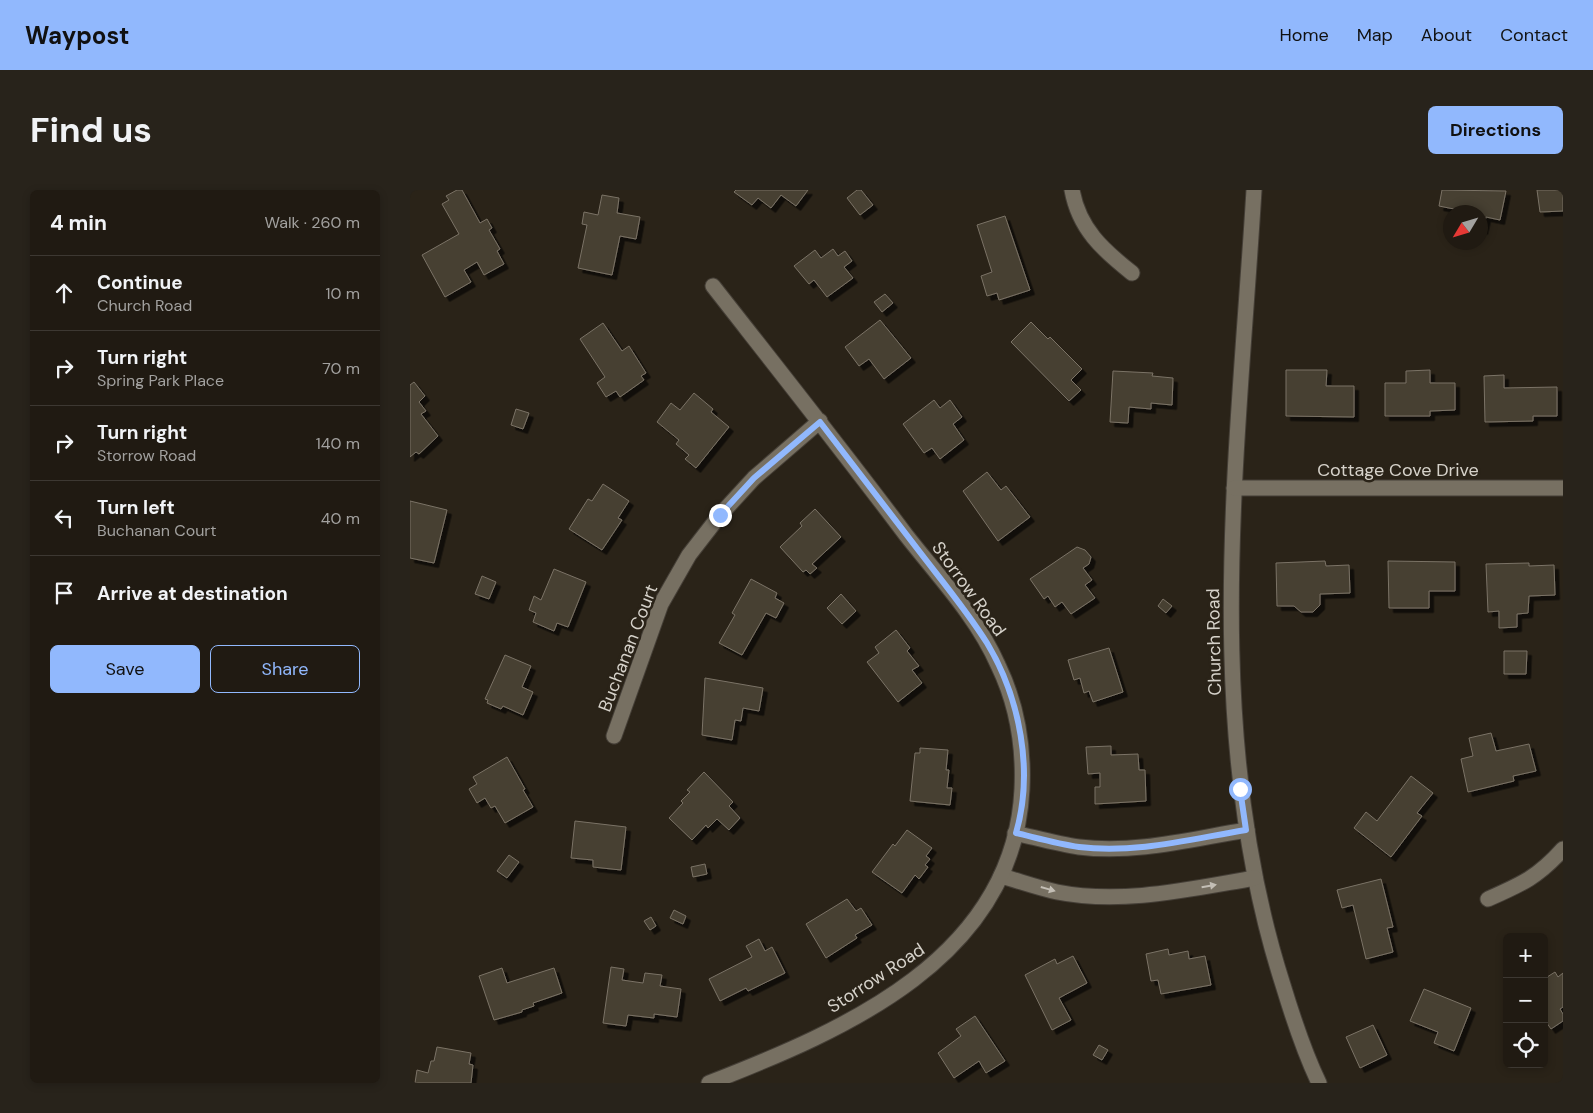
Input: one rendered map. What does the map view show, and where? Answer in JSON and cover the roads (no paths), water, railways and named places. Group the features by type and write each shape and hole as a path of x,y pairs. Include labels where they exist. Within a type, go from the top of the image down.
{"street":[{"path":"1072,190 1081,220 1090,236 1105,252 1132,273"},
{"name":"Church Road","path":"1254,190 1234,488 1231,593 1234,721 1240,789 1260,904 1276,965 1294,1019 1319,1083"},
{"name":"Storrow Road","path":"709,1083 768,1060 822,1034 869,1009 921,975 975,921 1001,876 1016,833 1022,799 1021,740 1008,686 998,663 972,621 713,286"},
{"name":"Buchanan Court","path":"614,736 661,604 689,555 720,515 754,478 820,422"},
{"name":"Cottage Cove Drive","path":"1234,488 1563,488"},
{"path":"1016,833 1058,843 1106,848 1146,847 1246,830"},
{"path":"1488,899 1538,874 1563,849"},
{"path":"1001,876 1056,892 1125,896 1167,893 1255,878"}]}
